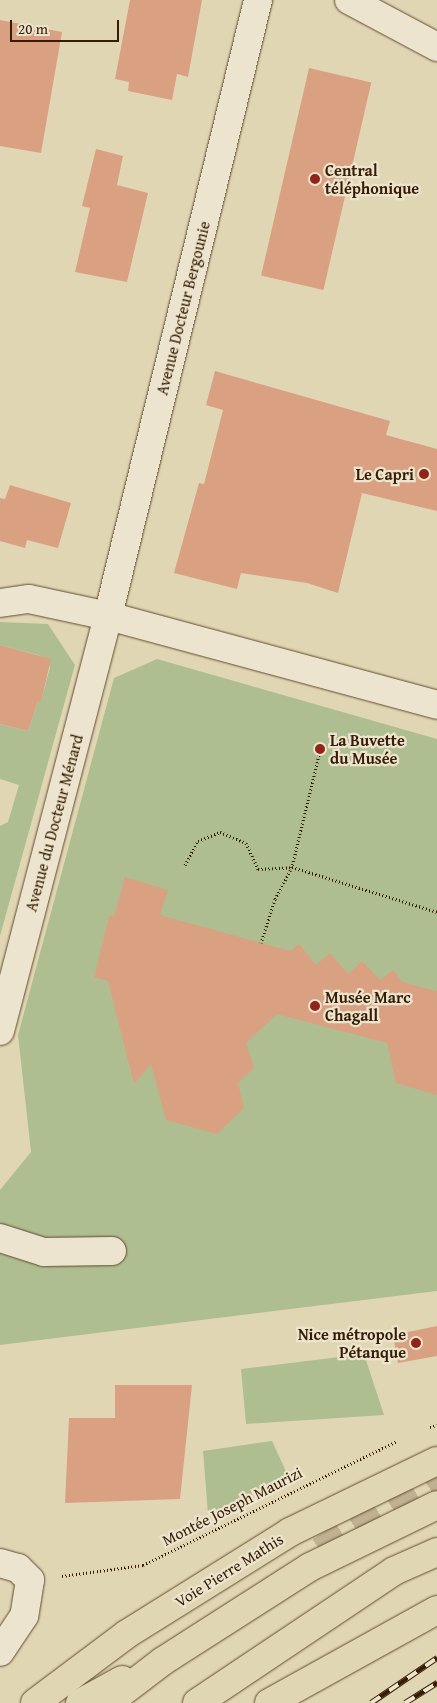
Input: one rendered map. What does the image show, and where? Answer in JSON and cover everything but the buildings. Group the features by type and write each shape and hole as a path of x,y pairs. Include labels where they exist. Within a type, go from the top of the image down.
{"highway":[{"name":"Voie Pierre Mathis","path":"35,1703 127,1634 290,1532 437,1462"},
{"path":"108,1703 163,1661 310,1567 437,1505"},
{"path":"197,1703 394,1571 437,1552"},
{"path":"270,1703 437,1610"},
{"path":"80,1703 134,1673 92,1703"}],"street":[{"name":"Avenue Docteur Bergounie","path":"108,616 258,0"},
{"path":"349,0 437,47"},
{"path":"0,603 29,599 108,616 437,705"},
{"name":"Avenue du Docteur Ménard","path":"0,1031 108,616"},
{"path":"0,1238 44,1252 112,1251"},
{"path":"0,1563 18,1568 30,1580 24,1616 0,1652"}],"path":[{"path":"262,943 275,899 292,867 319,755"},
{"path":"185,865 198,841 220,832 246,842 258,869 292,867 437,912"},
{"path":"420,1432 437,1425"},
{"name":"Montée Joseph Maurizi","path":"30,1580 143,1565 270,1500 402,1439"}],"green space":[{"path":"0,622 48,624 75,665 0,936 0,826 8,822 19,785 0,779 0,724 28,731 38,701 41,701 50,667 41,656 0,645"},
{"path":"157,659 437,739 437,1291 0,1345 0,1190 31,1152 18,1035 114,678"},
{"path":"364,1354 384,1415 246,1424 241,1369"},
{"path":"272,1441 289,1478 208,1514 203,1451"}],"tunnel":[{"path":"320,1551 437,1477"}],"railway":[{"path":"371,1703 437,1658"},
{"path":"405,1703 437,1683"}],"place":[{"name":"Central téléphonique","path":"315,179"},
{"name":"Le Capri","path":"424,474"},
{"name":"La Buvette du Musée","path":"320,749"},
{"name":"Musée Marc Chagall","path":"315,1006"},
{"name":"Nice métropole Pétanque","path":"416,1343"}]}
